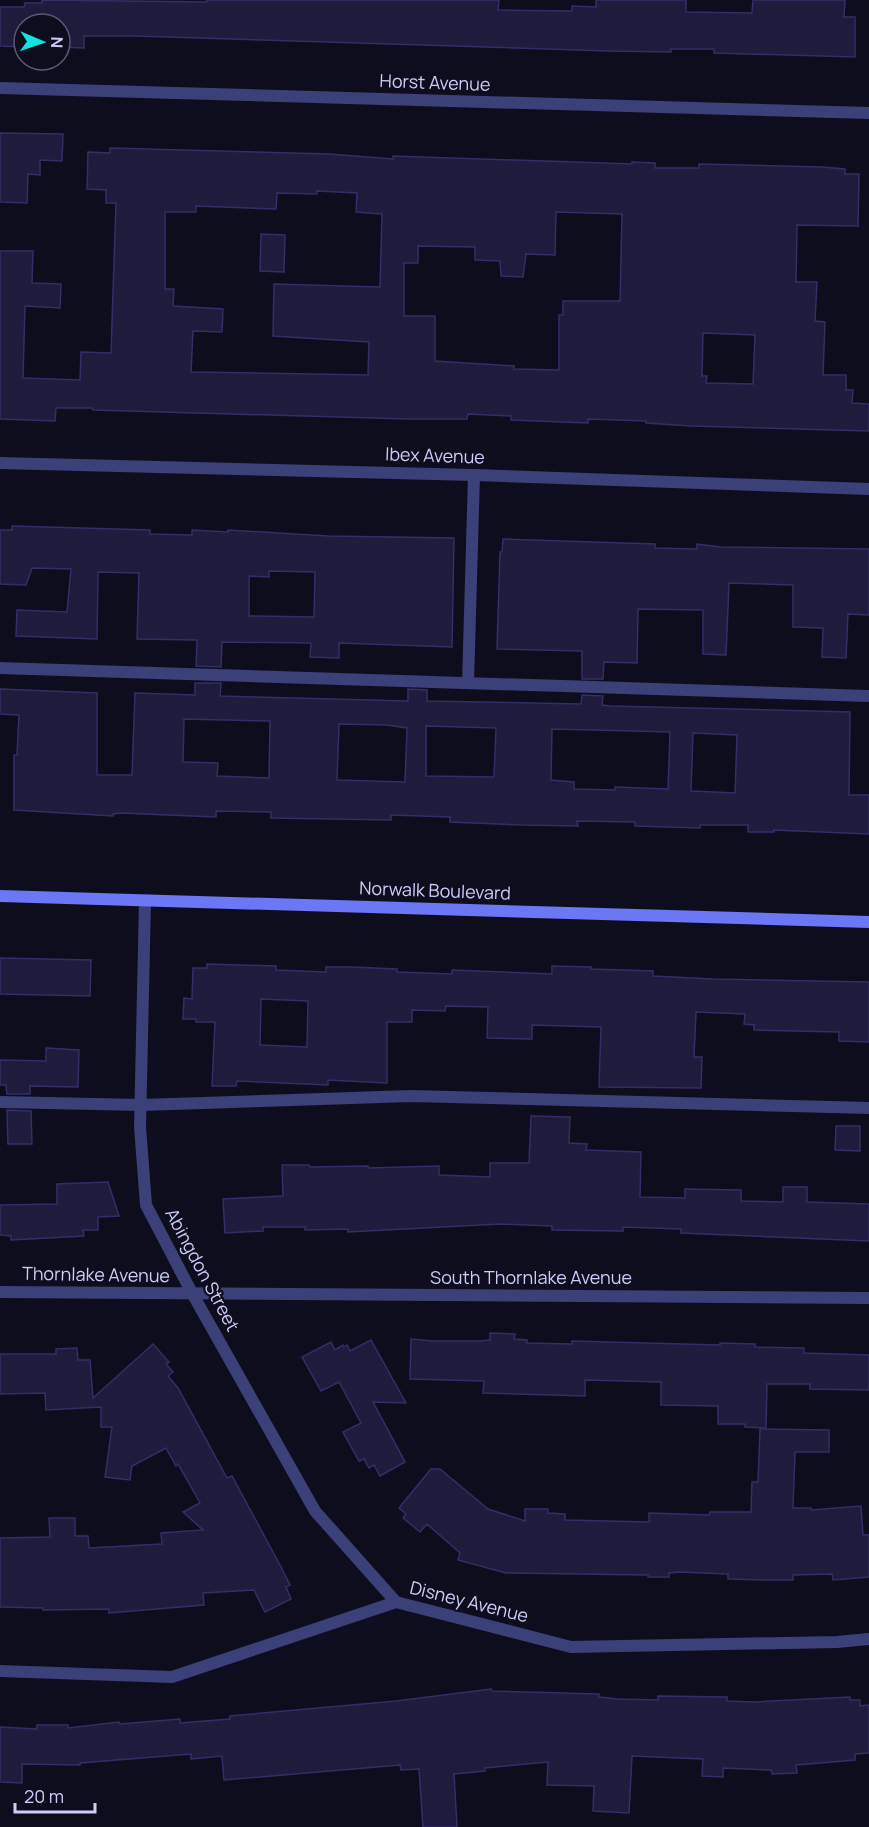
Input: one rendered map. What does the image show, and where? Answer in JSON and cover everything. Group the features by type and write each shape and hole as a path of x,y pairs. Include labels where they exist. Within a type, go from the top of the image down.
{"street":[{"name":"Horst Avenue","path":"0,88 869,113"},
{"name":"Ibex Avenue","path":"0,463 474,475 869,489"},
{"path":"468,683 474,475"},
{"path":"0,668 869,696"},
{"name":"Norwalk Boulevard","path":"0,896 869,922"},
{"name":"Abingdon Street","path":"145,901 140,1127 146,1205 192,1293 315,1511 396,1602"},
{"path":"0,1102 141,1105 411,1096 869,1108"},
{"name":"Thornlake Avenue","path":"0,1292 192,1293"},
{"name":"South Thornlake Avenue","path":"192,1293 869,1298"},
{"name":"Disney Avenue","path":"0,1671 172,1677 396,1602 571,1647 837,1642 869,1639"}],"building":[{"path":"42,0 207,2 207,0 499,0 498,10 572,11 572,6 596,7 596,0 686,0 686,12 752,13 753,0 845,0 844,17 855,17 855,57 714,53 714,49 671,49 671,52 609,51 134,36 84,36 84,48 72,48 72,12 12,12 12,46 0,46 0,7 24,7 25,3 42,3"},
{"path":"0,133 63,134 62,161 40,160 40,175 28,174 27,203 0,202"},
{"path":"110,148 329,154 393,159 393,156 632,164 632,162 655,163 655,168 699,168 699,164 821,167 845,169 845,174 859,174 858,226 797,225 796,282 817,282 815,321 825,322 823,375 846,375 846,390 853,390 852,403 869,404 869,431 691,426 646,423 646,421 588,419 588,423 511,420 511,416 468,414 467,419 408,419 93,410 92,408 56,408 55,421 0,419 0,251 33,251 32,283 61,284 60,308 25,306 23,378 80,380 81,352 111,353 116,203 106,203 106,190 87,189 88,152 110,153","holes":["317,191 357,193 356,212 382,214 380,287 274,284 273,336 369,342 368,375 191,372 193,331 222,332 223,309 173,306 174,289 165,289 165,212 196,212 196,206 276,209 277,193 317,194","556,212 622,214 620,301 563,301 563,315 559,315 559,370 514,369 514,366 435,361 435,316 404,316 404,263 418,263 418,246 475,247 475,260 500,261 501,276 523,277 526,254 555,255","703,333 755,335 753,384 706,383 707,376 702,376"]},
{"path":"261,234 285,235 284,272 260,271"},
{"path":"12,526 150,530 150,534 192,535 192,530 228,532 228,530 328,536 454,538 452,647 339,643 339,658 310,657 311,643 222,642 221,667 196,666 197,640 137,639 139,573 98,572 97,639 16,636 17,610 67,612 71,569 32,568 26,585 0,584 0,530 12,530","holes":["269,571 315,572 314,617 249,616 249,576 269,577"]},
{"path":"503,539 655,544 655,548 697,549 697,544 721,547 869,549 869,615 848,614 846,658 822,657 823,628 793,627 793,585 729,583 726,655 703,654 703,610 638,609 637,663 604,662 603,679 582,679 582,651 497,649 500,552 502,552"},
{"path":"195,683 221,683 220,696 408,701 408,689 427,690 427,701 581,704 582,695 603,696 602,705 610,706 850,712 849,795 869,795 869,834 774,830 774,832 748,832 748,825 700,825 700,828 635,826 635,822 577,821 578,826 523,825 450,822 450,817 391,815 391,820 271,818 271,812 216,811 216,817 121,813 113,814 113,816 14,810 14,755 17,755 19,715 0,714 0,689 97,693 97,775 132,775 135,693 195,695","holes":["184,719 270,721 269,778 217,776 218,763 183,762","339,724 387,725 407,728 405,782 337,780","426,726 496,728 494,777 426,776","552,729 670,732 668,789 615,787 615,790 574,789 574,782 551,780","693,733 737,735 735,793 691,791"]},
{"path":"0,958 91,960 90,996 0,994"},
{"path":"207,964 276,966 276,970 326,972 326,967 351,967 397,969 397,972 452,974 452,970 552,974 552,966 653,971 653,976 712,979 869,982 869,1042 839,1041 839,1032 754,1030 754,1025 744,1024 745,1014 696,1012 694,1057 702,1057 701,1088 599,1087 601,1027 532,1025 532,1039 487,1038 488,1007 446,1006 445,1011 412,1010 412,1022 387,1022 387,1083 328,1080 328,1085 237,1081 236,1086 212,1086 215,1022 183,1019 184,998 192,999 193,968 207,968","holes":["261,999 308,1001 307,1047 260,1045"]},
{"path":"46,1048 79,1050 78,1087 30,1086 30,1094 7,1094 6,1085 0,1085 0,1060 46,1061"},
{"path":"7,1110 31,1111 32,1144 8,1144"},
{"path":"531,1116 570,1117 569,1143 587,1144 586,1150 641,1152 640,1197 685,1198 685,1189 741,1190 741,1201 783,1202 783,1187 807,1187 807,1202 869,1204 869,1241 681,1233 681,1229 623,1227 623,1231 552,1230 552,1226 500,1224 348,1232 348,1229 305,1230 305,1227 263,1227 263,1231 225,1233 223,1199 283,1196 282,1165 368,1166 368,1168 439,1166 439,1175 490,1177 490,1163 529,1163"},
{"path":"836,1126 860,1126 860,1151 835,1150"},
{"path":"108,1182 119,1216 98,1217 98,1230 83,1230 84,1236 11,1240 11,1236 0,1235 0,1205 57,1204 57,1184"},
{"path":"490,1333 515,1334 514,1339 527,1340 527,1343 572,1344 572,1341 755,1344 755,1347 804,1348 804,1353 869,1355 869,1390 810,1389 810,1384 767,1384 766,1428 745,1427 745,1424 718,1424 718,1406 661,1405 661,1382 585,1380 585,1396 483,1393 484,1381 410,1379 411,1339 479,1341 490,1340"},
{"path":"371,1340 406,1403 373,1402 405,1462 380,1476 374,1465 369,1468 364,1459 359,1461 343,1432 361,1423 339,1382 321,1391 302,1357 331,1342 335,1350 347,1345 350,1351"},
{"path":"153,1344 169,1362 166,1364 173,1372 168,1376 178,1388 227,1478 232,1476 290,1585 286,1587 291,1599 265,1612 254,1590 203,1593 204,1605 109,1613 109,1609 43,1610 43,1608 0,1607 0,1538 50,1537 49,1518 75,1518 75,1536 88,1536 89,1548 162,1544 161,1533 203,1530 183,1512 200,1503 166,1448 132,1466 130,1480 105,1477 112,1427 101,1427 101,1407 46,1410 45,1393 0,1394 0,1354 56,1354 56,1349 77,1348 78,1360 90,1360 93,1398"},
{"path":"760,1429 829,1430 829,1452 795,1452 793,1508 811,1508 811,1510 861,1506 863,1535 869,1535 869,1577 833,1580 832,1574 793,1575 793,1580 767,1580 728,1579 728,1574 679,1572 669,1573 669,1577 506,1573 458,1560 460,1553 427,1524 420,1532 403,1518 406,1514 399,1508 431,1469 440,1469 488,1509 525,1521 525,1509 548,1509 548,1513 565,1514 565,1520 649,1522 649,1513 709,1515 710,1512 751,1512 752,1482 758,1482"},
{"path":"491,1689 492,1691 599,1694 599,1697 618,1699 658,1700 658,1696 727,1697 727,1701 754,1702 850,1697 850,1700 860,1700 860,1706 869,1705 869,1753 855,1754 855,1760 796,1765 797,1773 772,1774 771,1770 723,1768 723,1777 702,1776 703,1759 632,1756 629,1813 593,1811 594,1786 547,1785 548,1762 485,1768 485,1771 454,1774 457,1827 423,1827 419,1769 401,1770 400,1765 224,1780 222,1756 191,1759 191,1754 80,1763 80,1765 22,1764 22,1783 0,1782 0,1727 37,1729 37,1725 68,1725 68,1728 119,1722 120,1724 180,1719 180,1723"}]}
